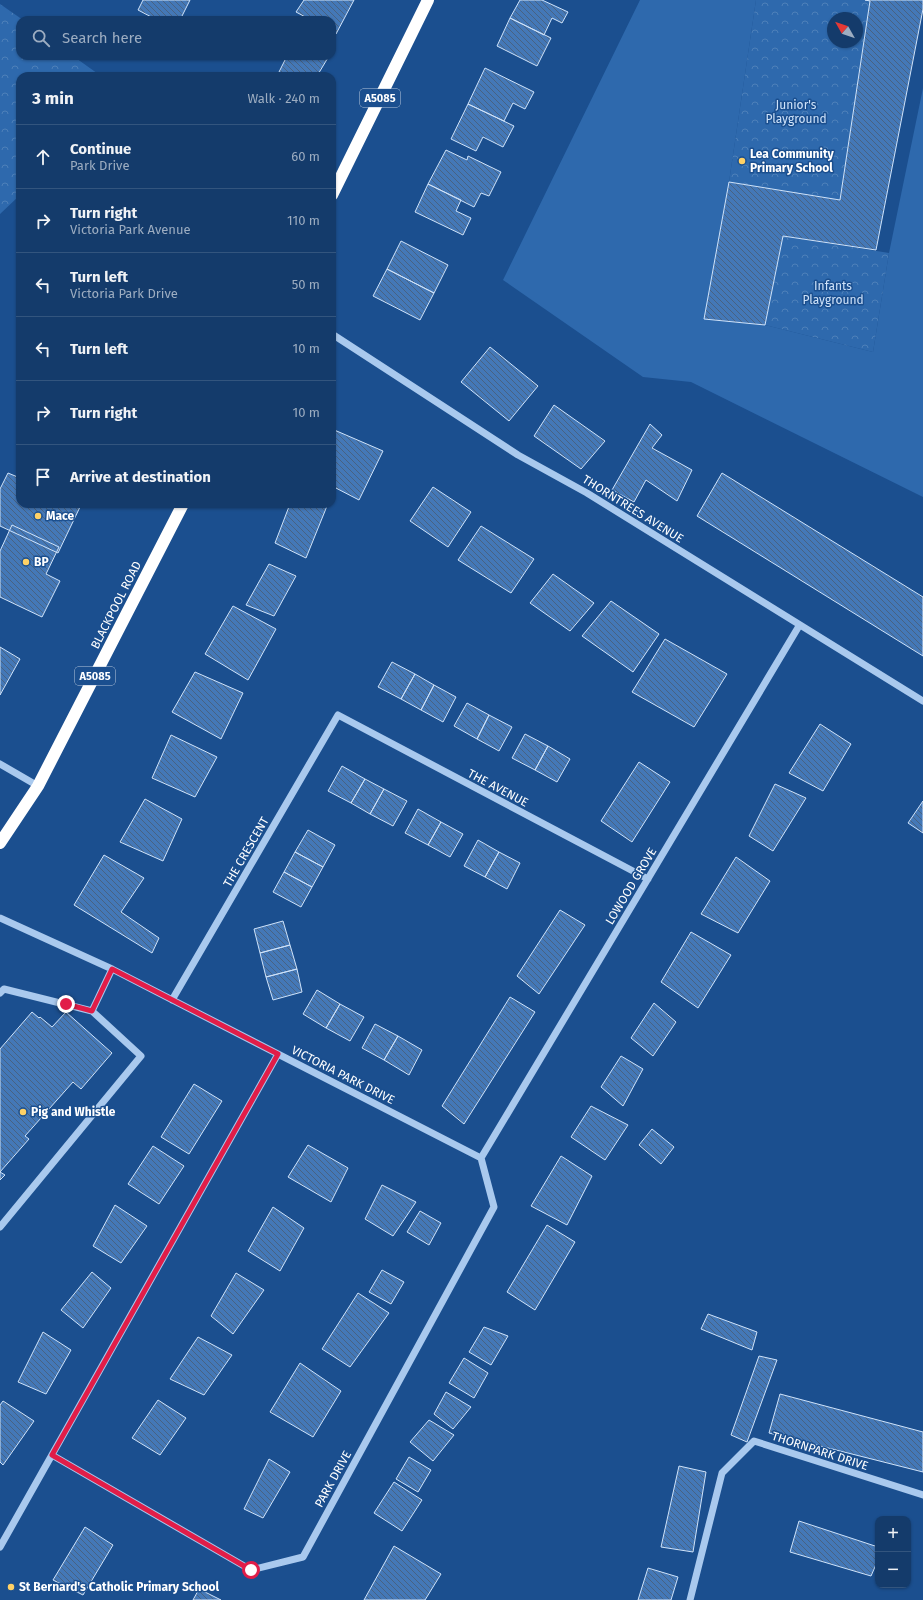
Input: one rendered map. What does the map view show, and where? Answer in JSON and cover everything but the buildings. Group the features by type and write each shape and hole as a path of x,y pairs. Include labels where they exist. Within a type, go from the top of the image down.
{"highway":[{"name":"A5085","path":"336,187 428,0"},
{"name":"BLACKPOOL ROAD","path":"0,843 38,786 181,508"}],"street":[{"name":"THORNTREES AVENUE","path":"336,337 518,456 587,493 799,626 923,701"},
{"name":"LOWOOD GROVE","path":"481,1158 799,626"},
{"name":"THE AVENUE","path":"338,716 648,879"},
{"name":"THE CRESCENT","path":"172,1000 338,716"},
{"path":"0,764 38,786"},
{"name":"VICTORIA PARK DRIVE","path":"0,918 112,969 481,1158"},
{"path":"92,1011 112,969"},
{"path":"0,993 4,989 92,1011 141,1056 0,1227"},
{"path":"0,1547 278,1054"},
{"name":"PARK DRIVE","path":"52,1455 251,1570 303,1557 494,1207 481,1158"},
{"name":"THORNPARK DRIVE","path":"690,1600 722,1473 754,1441 923,1495"}],"green space":[{"name":"Lea Community Primary School","path":"640,0 756,0 729,182 705,319 765,325 873,352 889,253 923,88 923,497 691,382 643,377 503,280"},
{"name":"Junior's Playground","path":"756,0 870,1 863,47 863,12 827,12 827,48 863,48 840,200 729,182"},
{"path":"0,4 17,16 16,16 16,60 79,60 95,72 16,72 16,199 0,214"},
{"name":"Infants Playground","path":"783,236 889,253 873,352 765,325"}],"place":[{"name":"Lea Community Primary School","path":"742,161"},
{"name":"Mace","path":"38,516"},
{"name":"BP","path":"26,562"},
{"name":"Pig and Whistle","path":"23,1112"},
{"name":"St Bernard's Catholic Primary School","path":"11,1587"}],"route":[{"path":"66,1004 92,1011 112,969 278,1054 52,1455 251,1570"}]}
